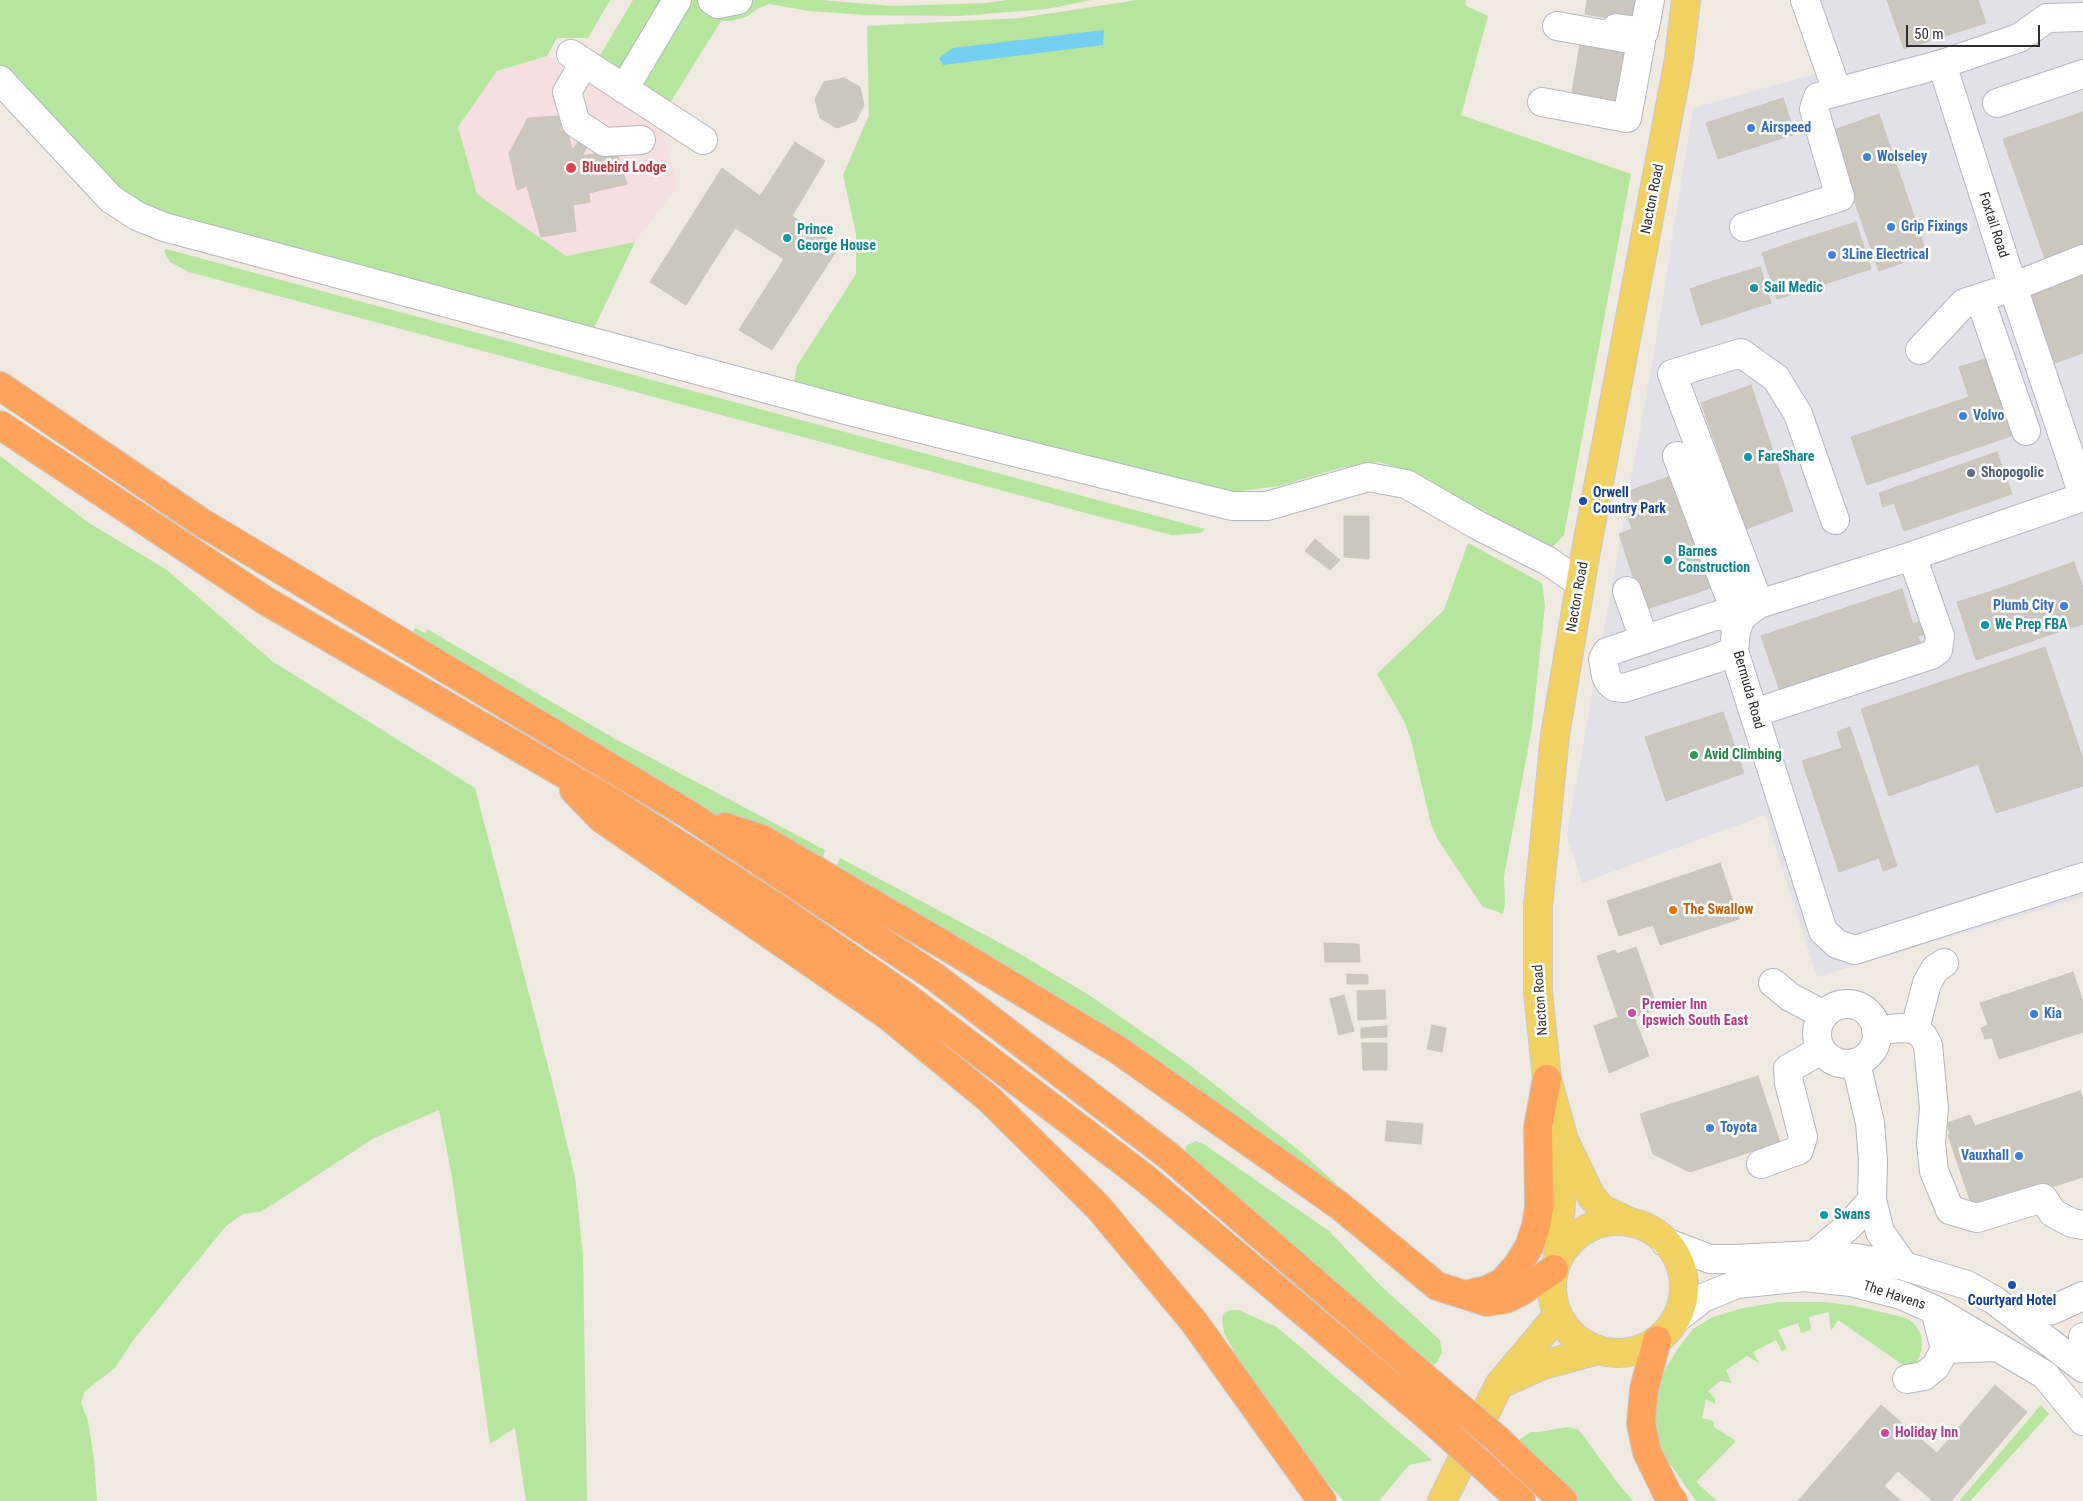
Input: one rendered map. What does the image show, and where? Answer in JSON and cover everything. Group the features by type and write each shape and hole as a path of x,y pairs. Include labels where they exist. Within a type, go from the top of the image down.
{"highway":[{"path":"0,386 201,522 688,814 935,977 1170,1157 1497,1440 1563,1501"},
{"path":"0,425 266,601 609,800 762,899 901,993 1146,1179 1427,1416 1521,1501"},
{"path":"556,770 602,820 888,1016 989,1099 1098,1207 1194,1322 1322,1501"},
{"path":"688,814 762,839 944,945 1118,1050 1340,1206 1437,1286 1462,1296 1487,1302 1506,1299 1522,1292 1556,1264"},
{"path":"1462,1296 1487,1290 1502,1282 1517,1266 1529,1247 1536,1226 1539,1207 1538,1127 1547,1078"},
{"path":"1658,1340 1644,1389 1641,1424 1647,1452 1668,1495 1673,1501"}],"main road":[{"name":"Nacton Road","path":"1632,1223 1602,1209 1591,1196 1564,1140 1547,1078 1538,992 1538,907 1555,735 1580,583 1679,59 1686,0"},
{"name":"Nacton Road","path":"1679,59 1696,0"},
{"name":"Nacton Road","path":"1556,1264 1564,1140"},
{"path":"1611,1222 1632,1223 1652,1231 1665,1242 1676,1257 1683,1280 1682,1303 1676,1319 1658,1340 1636,1351 1625,1353 1598,1350 1581,1342 1572,1335 1558,1315 1553,1298 1552,1280 1556,1264 1571,1240 1590,1228 1611,1222"},
{"path":"1442,1501 1498,1385 1558,1315"},
{"path":"1498,1385 1524,1372 1598,1350"}],"street":[{"path":"624,89 677,0"},
{"path":"712,0 718,4 738,0"},
{"path":"1542,102 1627,118 1641,41 1557,22 1644,32 1650,0"},
{"path":"1805,0 1837,91"},
{"path":"1744,227 1840,198 1814,109 1818,97 1942,64 2019,38 2044,9 2083,17"},
{"path":"641,140 605,142 576,123 566,92 577,58 703,140"},
{"name":"Foxtail Road","path":"1942,64 2013,287 2083,496"},
{"path":"1997,102 2083,74"},
{"path":"0,80 111,199 137,216 164,227 848,411 1232,506 1267,506 1368,477 1406,484 1479,526 1548,561 1580,583"},
{"path":"1920,350 1964,303 2013,287 2083,259"},
{"path":"1980,298 2026,431"},
{"path":"1750,612 1672,374 1740,353 1776,378 1798,414 1835,520"},
{"path":"1677,456 1727,590 1750,612"},
{"path":"1734,650 1715,659 1624,688 1615,686 1606,676 1603,659 1605,654 1644,640 1718,615 1750,612 2083,496"},
{"path":"1548,561 1569,560 1585,556"},
{"path":"1754,713 1931,655 1938,650 1940,636 1912,556"},
{"path":"1627,591 1644,640"},
{"name":"Bermuda Road","path":"1750,612 1736,631 1734,650 1823,931 1837,944 1855,950 2083,876"},
{"path":"1915,1029 1927,983 1936,969 1944,963"},
{"path":"1773,983 1790,997 1824,1015"},
{"path":"1851,1004 1860,1007 1868,1013 1876,1030 1874,1046 1870,1053 1856,1062 1846,1064 1836,1062 1828,1057 1821,1050 1817,1032 1824,1015 1835,1007 1851,1004"},
{"path":"1876,1030 1915,1029 1923,1036 1928,1045 1934,1108 1931,1143 1934,1171 1950,1210 1977,1218 2043,1198 2053,1213 2072,1223 2083,1225"},
{"path":"1761,1164 1799,1150 1803,1137 1788,1083 1788,1068 1821,1050"},
{"path":"1856,1062 1870,1123 1873,1161 1872,1200 1880,1232 1904,1266"},
{"path":"1814,1255 1849,1226 1872,1200"},
{"name":"The Havens","path":"1665,1242 1710,1259 1814,1255 1856,1258 1904,1266 1967,1284 1994,1300 2083,1367"},
{"name":"The Havens","path":"1676,1319 1703,1298 1737,1284 1804,1277 1851,1282 1901,1295 1935,1310 2044,1375 2083,1421"},
{"path":"2016,1317 2052,1310 2083,1296"},
{"path":"1907,1379 1924,1376 1936,1366 1945,1349 1935,1310"},
{"path":"2083,1337 2083,1367"},
{"path":"1945,1349 1996,1347"}],"shaded area":[{"path":"1793,0 2083,0 2083,897 1817,977 1765,815 1582,883 1567,835 1656,341 1693,108 1815,74"},
{"name":"Bluebird Lodge","path":"547,56 661,123 677,187 635,242 566,256 477,194 458,127 497,71"}],"green space":[{"path":"0,0 610,0 588,38 557,38 547,56 497,71 458,127 477,194 566,256 635,242 594,328 146,208 122,194 0,65"},
{"path":"633,0 820,0 893,6 986,3 1007,0 1091,0 1047,9 959,16 865,15 809,11 769,4 746,17 731,21 721,21 663,114 592,69"},
{"path":"1137,0 1466,0 1465,5 1488,16 1461,115 1631,174 1564,535 1551,549 1514,531 1409,471 1379,462 1340,468 1280,486 1223,493 794,381 797,366 856,274 856,233 843,175 869,115 867,26 1020,18"},
{"path":"166,249 1205,529 1201,533 1172,535 189,272 170,262 164,251"},
{"path":"0,456 89,523 167,570 272,661 475,788 553,1085 575,1177 583,1257 587,1501 526,1501 515,1428 490,1444 452,1177 439,1110 374,1138 275,1203 259,1212 243,1214 226,1226 134,1339 115,1368 85,1391 81,1403 88,1421 94,1459 97,1501 0,1501"},
{"path":"1468,543 1542,583 1545,605 1532,727 1504,876 1505,903 1503,914 1482,906 1437,838 1431,824 1411,740 1404,721 1377,674 1444,610"},
{"path":"415,628 425,633 427,629 617,740 825,850 823,857 827,859 823,864 827,872 833,863 837,865 840,858 1015,951 1089,995 1187,1063 1301,1152 1376,1220 777,851 510,701 409,640"},
{"path":"1196,1141 1205,1145 1329,1231 1379,1284 1440,1340 1442,1352 1438,1361 1428,1370 1185,1163 1186,1146"},
{"path":"1779,1302 1824,1302 1855,1306 1902,1317 1910,1320 1916,1326 1921,1335 1922,1350 1915,1366 1909,1369 1838,1320 1831,1331 1829,1312 1809,1317 1811,1330 1801,1333 1798,1323 1778,1330 1787,1349 1782,1351 1776,1340 1753,1352 1759,1363 1747,1356 1726,1370 1732,1383 1720,1381 1708,1391 1715,1399 1715,1404 1706,1399 1702,1418 1713,1421 1714,1427 1736,1441 1696,1482 1717,1501 1696,1501 1671,1465 1651,1460 1655,1399 1660,1378 1679,1347 1693,1329 1713,1317 1743,1308"},
{"path":"1230,1310 1238,1310 1277,1327 1432,1460 1409,1465 1379,1501 1344,1501 1324,1479 1269,1407 1239,1361 1224,1333 1222,1318 1224,1313"},
{"path":"2041,1405 2049,1414 1970,1501 1959,1501"},
{"path":"1568,1427 1579,1430 1633,1501 1574,1501 1518,1441 1530,1432"}],"water":[{"path":"1104,30 1103,45 943,65 939,58 953,48"}],"building":[{"path":"1587,0 1642,0 1638,23 1585,14"},
{"path":"1887,0 1978,0 1986,23 1904,49"},
{"path":"1581,38 1633,48 1623,108 1571,98"},
{"path":"844,78 860,87 864,105 856,121 837,128 820,118 815,99 824,82"},
{"name":"Airspeed","path":"1783,98 1795,134 1718,159 1706,123"},
{"path":"2083,112 2083,246 2045,259 2003,139"},
{"name":"Wolseley","path":"1879,114 1903,184 1854,200 1831,131"},
{"path":"559,116 561,131 567,129 572,150 582,137 590,142 582,156 599,153 603,157 617,154 627,184 589,193 590,202 573,205 576,231 541,237 527,186 517,190 509,153 528,118"},
{"name":"Prince George House","path":"795,142 825,161 792,216 839,247 772,350 739,330 784,259 735,228 686,305 650,282 722,168 760,196"},
{"name":"Grip Fixings","path":"1903,184 1927,254 1879,271 1854,200"},
{"name":"3Line Electrical","path":"1856,222 1871,269 1809,289 1793,242"},
{"path":"1793,242 1809,289 1777,299 1762,253"},
{"name":"Sail Medic","path":"1760,267 1771,303 1748,310 1736,274"},
{"path":"2083,272 2083,353 2052,364 2026,293"},
{"path":"1736,274 1748,310 1725,318 1713,281"},
{"path":"1713,281 1725,318 1701,325 1690,289"},
{"name":"Volvo","path":"1991,357 2017,434 1867,485 1851,437 1969,397 1959,367"},
{"name":"FareShare","path":"1751,385 1793,511 1746,529 1701,403"},
{"name":"Shopogolic","path":"1997,452 2012,494 1904,531 1894,503 1883,507 1879,493"},
{"name":"Barnes Construction","path":"1679,473 1717,586 1644,610 1619,534 1632,529 1626,512 1636,507 1629,491"},
{"path":"1344,516 1369,516 1369,559 1344,557"},
{"path":"1315,539 1340,560 1330,570 1305,551"},
{"name":"Plumb City","path":"2074,562 2083,588 2083,624 2055,633 2034,576"},
{"path":"2034,576 2055,633 2014,647 1995,590"},
{"path":"1902,589 1913,624 1921,621 1926,634 1918,636 1922,647 1781,694 1761,636"},
{"name":"We Prep FBA","path":"1995,590 2014,647 1976,660 1957,602"},
{"path":"2045,647 2083,759 2083,786 1996,813 1978,764 1889,796 1861,709"},
{"name":"Avid Climbing","path":"1723,712 1744,773 1666,801 1645,737"},
{"path":"1850,727 1897,866 1883,871 1879,858 1839,872 1802,761 1842,748 1837,732"},
{"name":"The Swallow","path":"1720,863 1739,919 1660,945 1653,925 1619,936 1607,901"},
{"path":"1324,943 1359,944 1360,962 1325,962"},
{"name":"Premier Inn Ipswich South East","path":"1636,947 1658,1009 1634,1017 1649,1056 1609,1073 1594,1026 1618,1017 1597,956 1615,950 1617,954"},
{"name":"Kia","path":"2073,972 2083,1002 2083,1032 1999,1059 1992,1038 1985,1039 1981,1028 1988,1025 1980,1003"},
{"path":"1347,974 1368,975 1368,984 1347,984"},
{"path":"1385,990 1386,1019 1358,1020 1357,991"},
{"path":"1344,995 1354,1031 1339,1035 1330,999"},
{"path":"1432,1025 1446,1028 1442,1052 1427,1049"},
{"path":"1387,1026 1387,1037 1361,1038 1361,1028"},
{"path":"1362,1043 1387,1043 1387,1070 1363,1070"},
{"name":"Toyota","path":"1758,1076 1780,1142 1690,1172 1653,1154 1640,1114"},
{"name":"Vauxhall","path":"2080,1091 2083,1099 2083,1177 1974,1212 1948,1135 1950,1134 1947,1123 1970,1115 1975,1126"},
{"path":"1387,1121 1423,1124 1421,1144 1385,1141"},
{"name":"Holiday Inn","path":"1995,1385 2027,1412 1951,1501 1933,1501 1898,1471 1884,1486 1901,1501 1798,1501 1881,1405 1937,1453"}],"place":[{"name":"Airspeed","path":"1751,128"},
{"name":"Wolseley","path":"1867,157"},
{"name":"Bluebird Lodge","path":"571,168"},
{"name":"Grip Fixings","path":"1891,227"},
{"name":"Prince George House","path":"787,238"},
{"name":"3Line Electrical","path":"1832,255"},
{"name":"Sail Medic","path":"1754,288"},
{"name":"Volvo","path":"1963,416"},
{"name":"FareShare","path":"1748,457"},
{"name":"Shopogolic","path":"1971,473"},
{"name":"Orwell Country Park","path":"1583,501"},
{"name":"Barnes Construction","path":"1668,560"},
{"name":"Plumb City","path":"2064,606"},
{"name":"We Prep FBA","path":"1985,625"},
{"name":"Avid Climbing","path":"1694,755"},
{"name":"The Swallow","path":"1673,910"},
{"name":"Premier Inn Ipswich South East","path":"1632,1013"},
{"name":"Kia","path":"2034,1014"},
{"name":"Toyota","path":"1710,1128"},
{"name":"Vauxhall","path":"2019,1156"},
{"name":"Swans","path":"1824,1215"},
{"name":"Courtyard Hotel","path":"2012,1285"},
{"name":"Holiday Inn","path":"1885,1433"}]}
